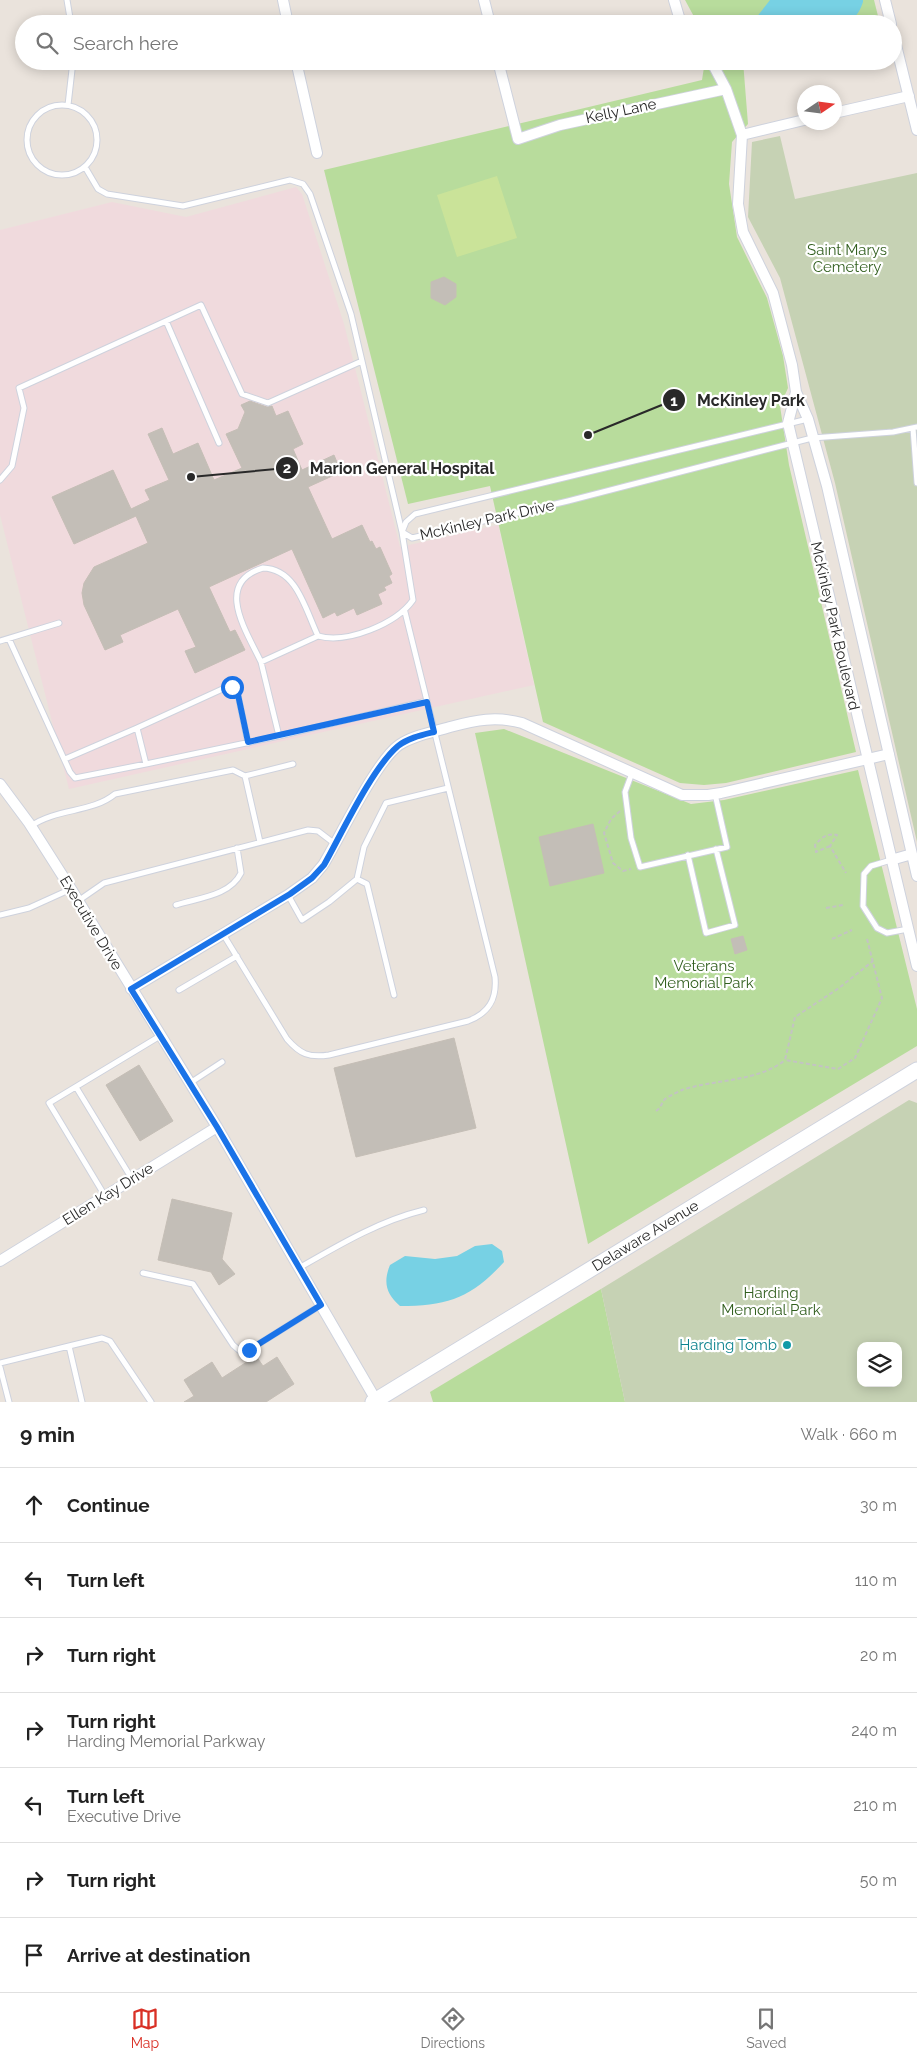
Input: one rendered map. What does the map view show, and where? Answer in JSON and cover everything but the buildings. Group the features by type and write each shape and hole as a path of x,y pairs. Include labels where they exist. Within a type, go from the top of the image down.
{"main road":[{"name":"Delaware Avenue","path":"376,1401 917,1070"}],"street":[{"path":"283,0 286,15"},
{"path":"484,0 488,15"},
{"path":"674,0 680,15"},
{"path":"885,0 889,15"},
{"path":"902,68 917,130"},
{"path":"298,70 317,153"},
{"name":"Kelly Lane","path":"500,70 518,139 560,124 726,89"},
{"name":"McKinley Park Boulevard","path":"716,70 726,89 742,135 738,204 743,232 773,293 792,365 796,392 808,419 827,486 917,876"},
{"path":"842,112 909,96"},
{"path":"742,135 797,122"},
{"name":"McKinley Park Boulevard","path":"796,392 788,423 866,760 917,966"},
{"path":"131,989 288,895 312,878 324,865 389,755 399,745 434,732 481,719 509,720 522,723 682,795 714,794 889,754"},
{"name":"Executive Drive","path":"0,784 31,826 71,889 217,1127 376,1401"},
{"path":"891,860 912,854"},
{"name":"Ellen Kay Drive","path":"0,1261 217,1127"}],"lane":[{"path":"67,0 69,15"},
{"path":"68,105 71,70"},
{"path":"56,105 68,105 86,114 96,131 96,150 86,167 64,176 52,174 41,169 33,161 28,150 26,138 29,126 36,116 45,109 56,105"},
{"path":"86,167 98,189 107,194 183,206 290,180 303,184 310,194 349,306 402,532 414,600 405,612 388,622 345,638 329,639 318,636 261,662"},
{"path":"0,480 12,466 24,408 19,388 201,305 242,394 268,403 362,361"},
{"path":"166,321 219,443"},
{"name":"McKinley Park Drive","path":"808,419 415,514 406,522 402,532 412,538 568,501 812,438 893,432 915,427"},
{"path":"915,427 917,483"},
{"path":"279,736 261,662 236,604 239,585 253,571 273,568 290,578 318,636"},
{"path":"223,934 287,1039 296,1050 305,1055 316,1057 468,1022 479,1017 487,1010 493,1000 496,988 495,977 405,612"},
{"path":"0,641 59,623"},
{"path":"9,639 75,778 279,736 427,702"},
{"path":"65,759 229,686 237,690 248,742"},
{"path":"137,728 146,764"},
{"path":"31,826 49,816 104,802 115,794 233,770 244,776 293,764"},
{"path":"632,772 625,792 631,838 640,867 726,847 714,794"},
{"path":"244,776 260,842"},
{"path":"288,895 302,920 357,878 364,847 386,803 448,788"},
{"path":"78,901 104,883 308,830 318,831 335,844"},
{"path":"176,905 224,891 233,886 241,874 237,848"},
{"path":"688,855 706,933 735,925 716,849"},
{"path":"891,860 872,866 864,874 862,906 877,928 887,933 908,929"},
{"path":"357,878 367,884 394,995"},
{"path":"0,915 29,908 71,889"},
{"path":"179,990 237,956"},
{"path":"105,1196 49,1104 160,1036"},
{"path":"190,1083 222,1062"},
{"path":"76,1087 132,1179"},
{"path":"299,1268 352,1237 408,1214 424,1210"},
{"path":"143,1273 193,1284 233,1345 240,1351 249,1350 321,1305"},
{"path":"0,1363 102,1338 110,1341 151,1402"},
{"path":"69,1346 82,1402"},
{"path":"0,1367 9,1402"}],"path":[{"path":"627,804 611,819 604,833 613,863 623,871 640,867"},
{"path":"830,834 838,835 830,846 816,852 816,845 822,838 830,834"},
{"path":"830,846 846,873"},
{"path":"826,908 843,905"},
{"path":"832,939 852,930"},
{"path":"785,1060 838,1069 855,1058 882,998 867,939"},
{"path":"656,1110 661,1108 664,1100 682,1090 738,1079 777,1066 785,1060 795,1017 839,988 873,961"}],"shaded area":[{"path":"296,187 302,194 344,324 400,547 498,525 534,685 69,789 0,515 0,230 112,202 186,217"}],"green space":[{"path":"685,0 874,0 878,15 693,15"},
{"path":"704,70 744,70 748,124 732,142 729,184 737,237 767,298 783,356 788,388 780,406 789,465 856,752 726,783 704,785 680,783 543,722 490,486 408,504 324,170 702,80"},
{"name":"Saint Marys Cemetery","path":"780,136 795,199 917,173 917,842 835,483 780,278 748,217 752,142"},
{"path":"497,176 517,238 457,257 437,195"},
{"name":"Veterans Memorial Park","path":"504,729 691,804 724,800 858,770 917,1009 917,1046 588,1244 475,733"},
{"name":"Harding Memorial Park","path":"909,1100 917,1103 917,1402 625,1402 601,1289"},
{"path":"601,1289 625,1402 433,1402 430,1392"}],"water":[{"path":"770,0 863,0 857,15 758,15"},
{"path":"492,1244 502,1251 504,1262 481,1284 458,1298 432,1304 400,1306 389,1292 386,1282 390,1265 405,1256 435,1259 457,1256 475,1246"}],"place":[{"name":"McKinley Park","path":"588,435"},
{"name":"Marion General Hospital","path":"191,477"},
{"name":"Harding Tomb","path":"787,1345"}],"route":[{"path":"232,687 237,690 248,742 427,702 434,732 410,739 399,745 389,755 376,774 324,865 312,878 290,894 131,989 217,1127 321,1305 249,1350"}]}
